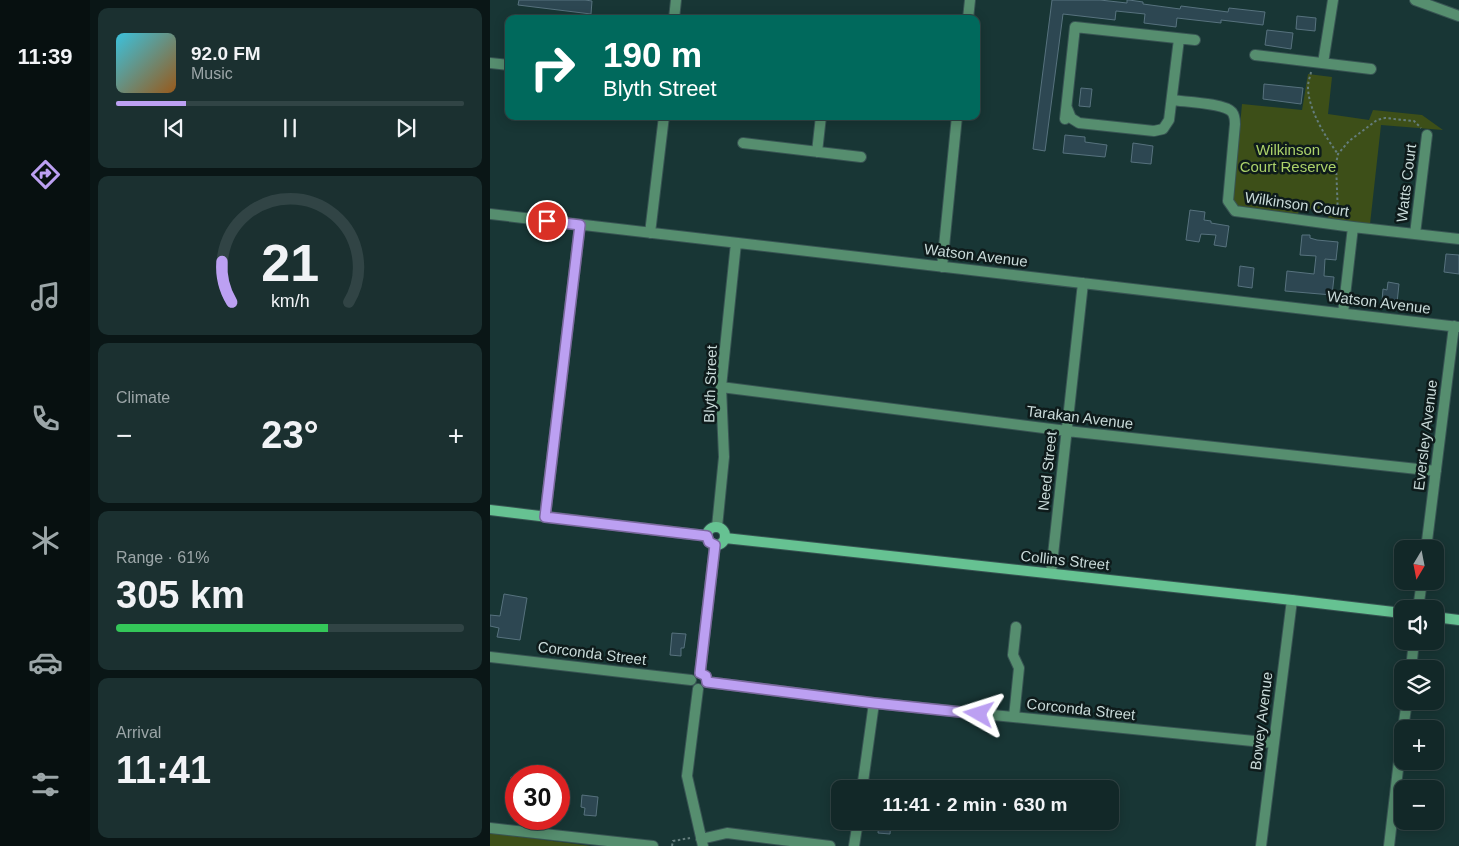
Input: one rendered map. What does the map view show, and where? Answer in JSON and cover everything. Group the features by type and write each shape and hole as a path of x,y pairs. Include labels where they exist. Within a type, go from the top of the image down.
{"street":[{"path":"674,15 676,0"},
{"path":"968,15 970,0"},
{"path":"1323,63 1333,0"},
{"path":"1415,0 1459,16"},
{"path":"1065,119 1075,27 1195,40"},
{"path":"1067,108 1071,118 1079,123 1154,131 1163,128 1169,120 1179,39"},
{"path":"1255,55 1371,68"},
{"path":"490,63 505,65"},
{"name":"Wilkinson Court","path":"1172,100 1223,106 1231,111 1235,124 1228,201 1235,211 1459,239"},
{"path":"650,233 664,120"},
{"path":"817,152 821,120"},
{"path":"942,267 957,120"},
{"name":"Watts Court","path":"1415,234 1427,135"},
{"path":"743,143 861,157"},
{"name":"Watson Avenue","path":"490,214 1457,326"},
{"path":"545,517 580,225"},
{"path":"1343,313 1353,227"},
{"name":"Blyth Street","path":"717,527 724,457 721,387 736,243"},
{"name":"Need Street","path":"1051,573 1083,283"},
{"name":"Eversley Avenue","path":"1427,540 1457,326"},
{"name":"Tarakan Avenue","path":"721,387 1067,432 1436,471"},
{"path":"490,510 707,536"},
{"path":"717,527 723,530 725,538 721,543 715,545 709,542 707,536 710,529 717,527"},
{"name":"Collins Street","path":"725,538 1394,612"},
{"path":"700,673 715,545"},
{"name":"Bowey Avenue","path":"1262,846 1273,743 1292,600"},
{"path":"1444,619 1459,620"},
{"path":"1014,717 1019,668 1013,655 1016,627"},
{"name":"Corconda Street","path":"490,657 691,680"},
{"path":"700,673 706,676 707,682 705,687 698,689 693,686 691,680 695,674 700,673"},
{"name":"Corconda Street","path":"707,682 874,703 1273,743"},
{"path":"698,689 687,776 701,840 727,833 830,846"},
{"path":"863,780 874,703"},
{"path":"1389,846 1398,770"},
{"path":"490,828 653,846"},
{"path":"854,846 857,830"}],"path":[{"path":"1312,62 1308,88 1311,102 1318,122 1338,154"},
{"path":"1339,225 1336,164 1338,154 1349,141 1377,120 1385,118 1414,121 1427,135"},
{"path":"672,846 673,841 701,840"}],"green space":[{"name":"Wilkinson Court Reserve","path":"1308,74 1332,77 1328,114 1369,120 1373,110 1422,115 1443,130 1381,125 1370,224 1328,218 1329,211 1299,207 1298,215 1238,206 1233,200 1242,104 1302,110"},
{"path":"490,833 591,846 490,846"}],"building":[{"path":"519,0 592,1 591,14 518,5"},
{"path":"1052,0 1100,0 1127,3 1127,0 1129,0 1143,2 1143,4 1180,9 1181,6 1228,12 1229,8 1265,12 1263,25 1221,20 1221,23 1177,18 1176,27 1144,23 1145,14 1116,11 1115,20 1063,14 1045,151 1033,149"},
{"path":"1297,16 1316,18 1315,31 1296,29"},
{"path":"1267,30 1293,33 1291,49 1265,45"},
{"path":"1264,84 1303,88 1301,104 1263,99"},
{"path":"1081,88 1092,89 1090,107 1079,106"},
{"path":"1065,135 1085,137 1085,142 1107,145 1105,157 1063,153"},
{"path":"1133,143 1153,146 1151,164 1131,162"},
{"path":"1190,210 1205,212 1204,220 1211,221 1211,223 1229,226 1226,247 1214,245 1216,235 1201,234 1199,242 1186,240"},
{"path":"1302,235 1310,235 1310,238 1317,240 1338,242 1336,260 1325,259 1324,276 1334,277 1332,295 1285,291 1287,271 1314,274 1316,256 1300,255"},
{"path":"1446,254 1459,255 1459,274 1444,272"},
{"path":"1240,266 1254,268 1252,288 1238,286"},
{"path":"1388,282 1399,284 1397,303 1382,301 1383,289 1387,290"},
{"path":"504,594 527,598 520,640 497,637 499,628 490,626 490,615 500,616"},
{"path":"672,633 686,634 684,648 681,648 681,656 670,655"},
{"path":"582,795 598,797 596,816 584,815 585,808 581,807"},
{"path":"878,830 890,830 890,834 878,833"}],"route":[{"path":"547,221 580,225 545,517 707,536 709,542 715,545 700,673 706,676 707,682 979,714"}]}
